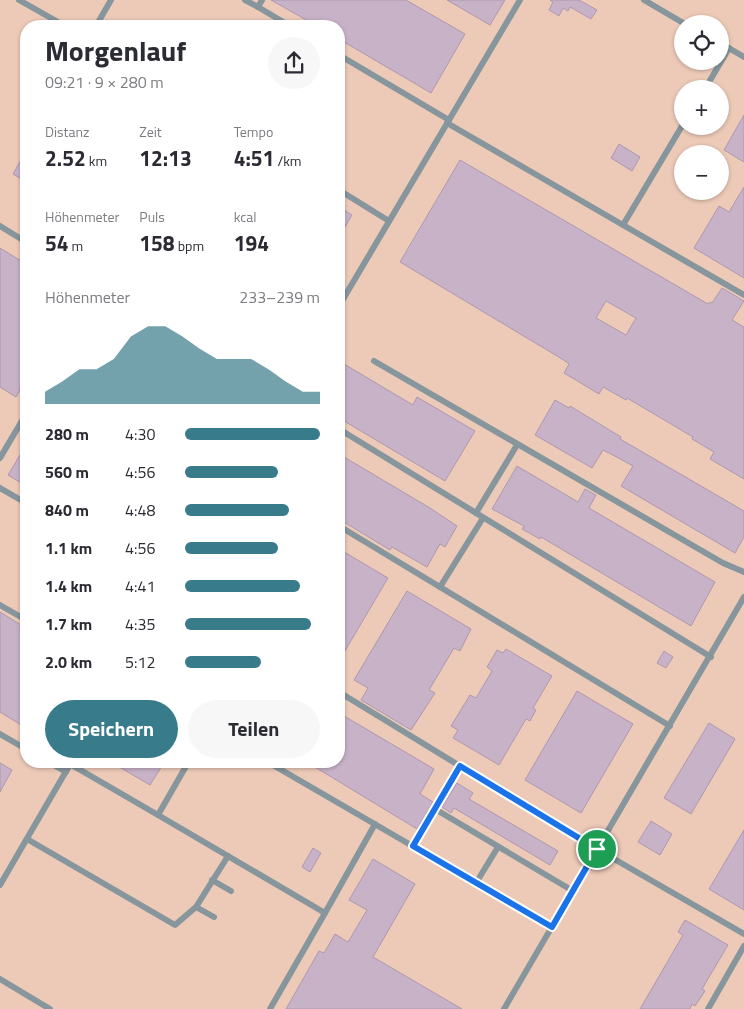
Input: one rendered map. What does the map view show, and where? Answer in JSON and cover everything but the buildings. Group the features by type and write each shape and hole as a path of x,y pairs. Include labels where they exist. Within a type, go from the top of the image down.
{"lane":[{"path":"19,0 54,20"},
{"path":"99,20 111,0"},
{"path":"245,0 279,20"},
{"path":"258,8 262,0"},
{"path":"345,296 520,0"},
{"path":"644,0 674,18"},
{"path":"729,48 744,57"},
{"path":"345,59 448,122 744,296"},
{"path":"623,225 677,135"},
{"path":"345,194 389,221"},
{"path":"0,226 20,238"},
{"path":"374,361 723,563 744,572"},
{"path":"0,458 20,424"},
{"path":"345,433 711,657"},
{"path":"476,513 517,445"},
{"path":"0,488 20,500"},
{"path":"440,587 483,518"},
{"path":"345,530 670,726"},
{"path":"504,1009 711,657 744,597"},
{"path":"0,605 20,617"},
{"path":"345,696 597,849 744,934"},
{"path":"0,734 20,746"},
{"path":"413,846 460,766"},
{"path":"59,768 66,772"},
{"path":"0,885 68,768"},
{"path":"79,768 325,913"},
{"path":"158,815 185,768"},
{"path":"278,768 552,927"},
{"path":"435,810 572,891"},
{"path":"270,1009 375,824"},
{"path":"27,839 175,925 196,907 228,856"},
{"path":"476,883 498,847"},
{"path":"212,880 231,892"},
{"path":"196,907 214,917"},
{"path":"708,1009 744,946"},
{"path":"0,979 50,1009"}],"shaded area":[{"path":"0,0 744,0 744,1009 0,1009"}],"route":[{"path":"460,766 597,849 552,927 413,846 460,766"}]}
